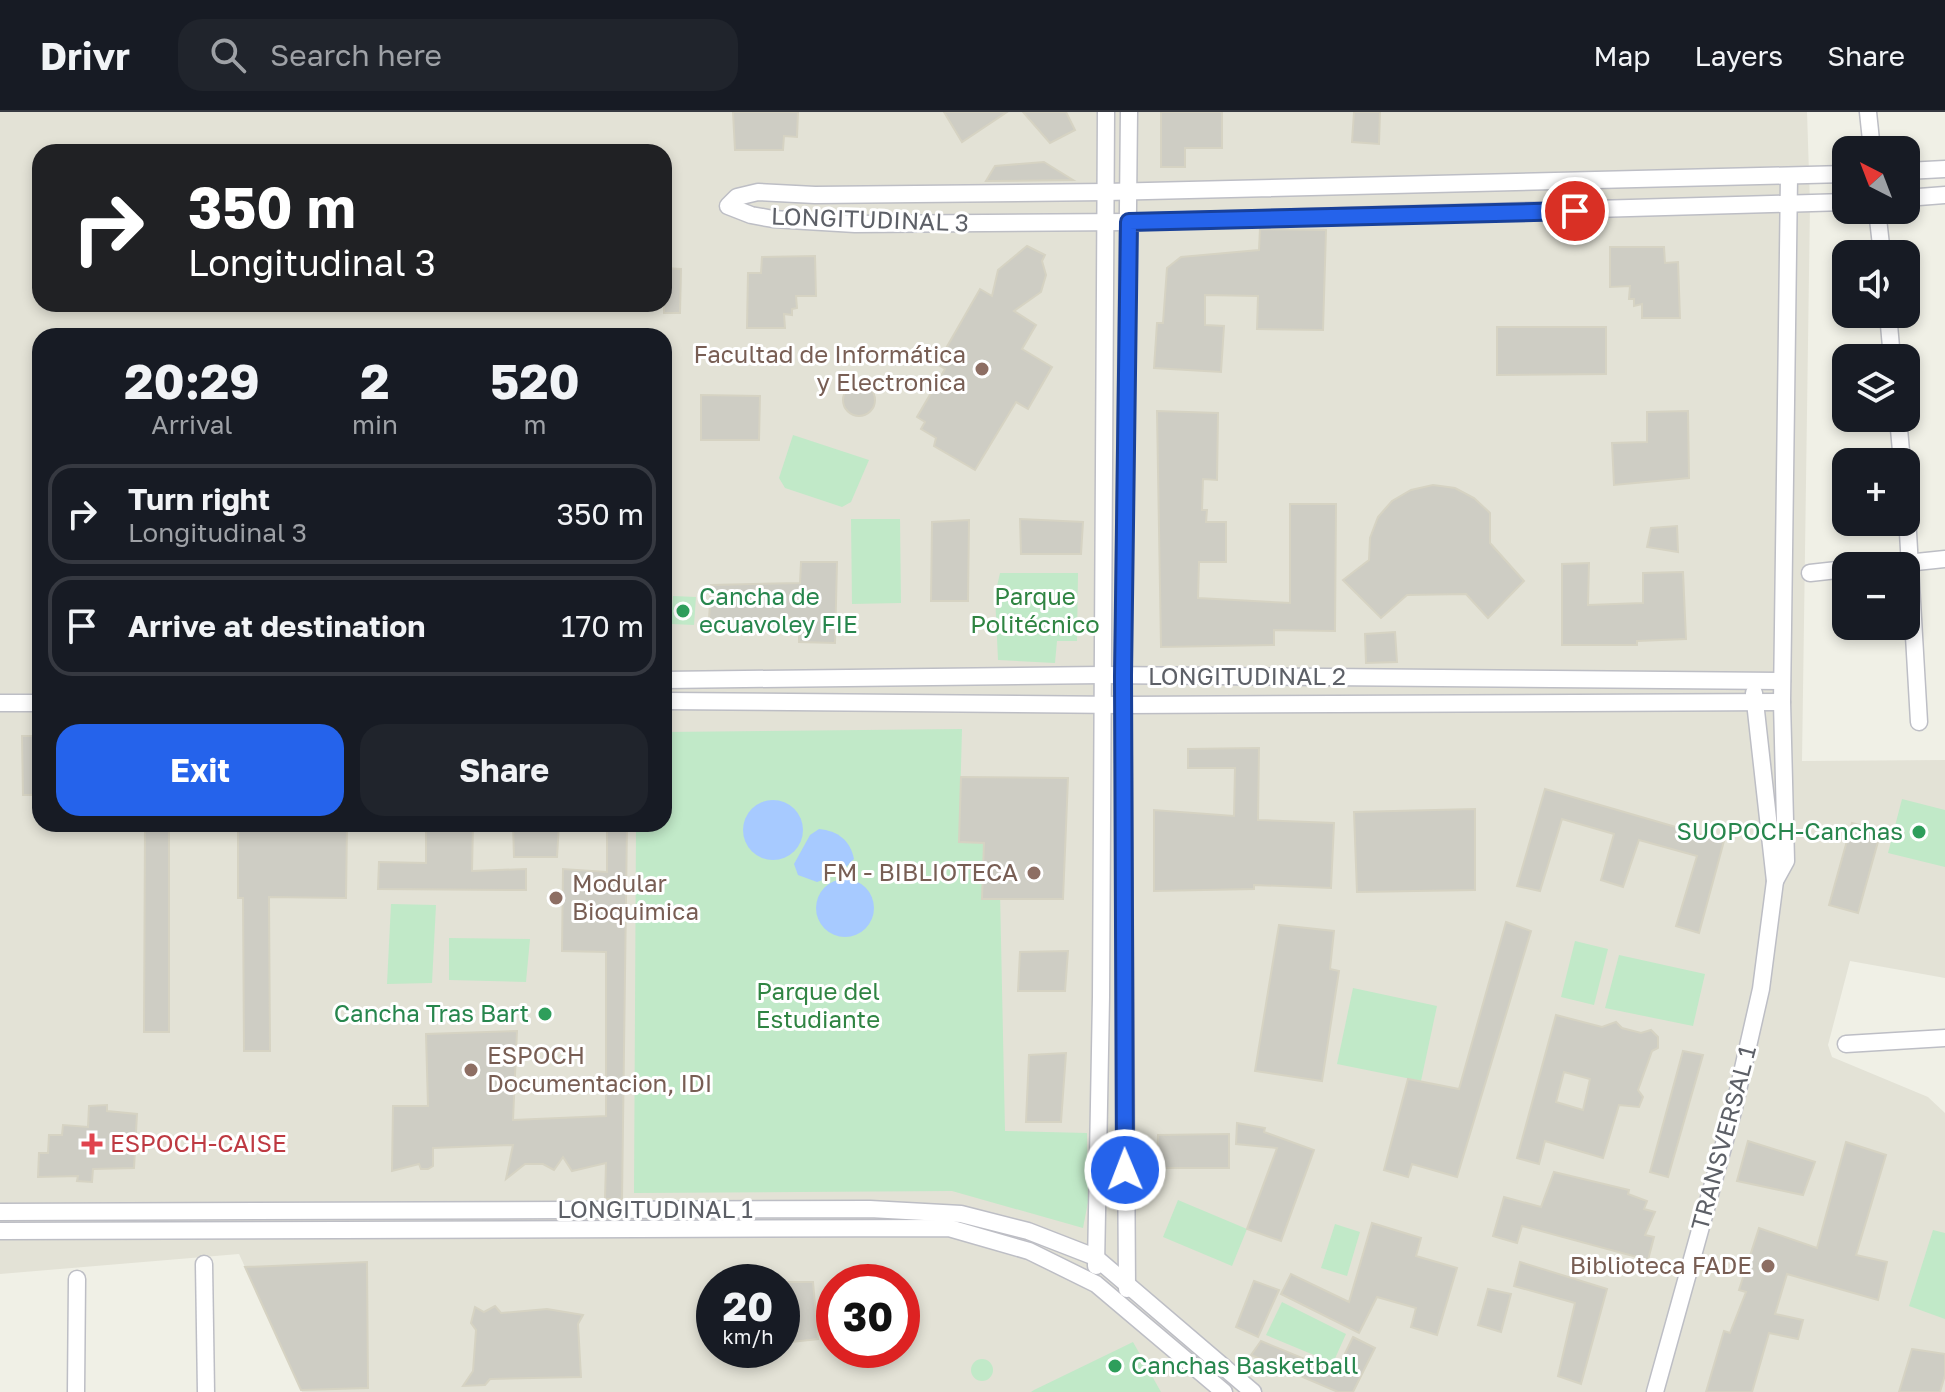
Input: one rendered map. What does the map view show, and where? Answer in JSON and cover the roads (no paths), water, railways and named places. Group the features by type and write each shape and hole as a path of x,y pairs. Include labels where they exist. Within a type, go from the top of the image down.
{"street":[{"path":"1096,1284 1106,112"},
{"path":"1128,1311 1123,676 1129,112"},
{"path":"1868,112 1871,136"},
{"path":"1920,170 1945,169"},
{"name":"LONGITUDINAL 3","path":"1832,174 1106,192 815,195 758,192 737,197 728,206 773,219 855,224 1129,222 1832,203"},
{"name":"TRANSVERSAL 1","path":"1775,881 1786,861 1782,681 1789,177"},
{"path":"1920,197 1945,195"},
{"path":"1920,561 1945,559"},
{"path":"1810,573 1832,571"},
{"path":"1915,640 1919,722"},
{"name":"LONGITUDINAL 2","path":"672,680 1102,675 1782,681"},
{"path":"1339,704 1340,677"},
{"name":"TRANSVERSAL 1","path":"1655,1392 1740,1083 1761,989 1775,881 1753,681"},
{"name":"LONGITUDINAL 2","path":"672,701 1123,705 1782,702"},
{"path":"0,703 32,703"},
{"path":"1846,1044 1945,1038"},
{"name":"LONGITUDINAL 1","path":"0,1212 919,1211 961,1214 1028,1231 1096,1259 1253,1392"},
{"name":"LONGITUDINAL 1","path":"0,1231 949,1228 1029,1251 1096,1284 1224,1392"},
{"path":"204,1264 206,1392"},
{"path":"76,1392 77,1279"}],"water":[{"path":"773,800 784,802 794,809 801,819 801,841 794,851 784,858 773,860 762,858 752,851 745,841 743,830 745,819 752,809 762,802"},
{"path":"819,829 842,838 850,847 854,859 839,874 817,882 798,875 794,864 810,835"},
{"path":"845,879 856,881 865,888 872,897 872,919 865,928 856,935 845,937 834,935 825,928 818,919 816,908 818,897 825,888 834,881"}],"place":[{"name":"Facultad de Informática y Electronica","path":"982,369"},
{"name":"Cancha de ecuavoley FIE","path":"683,611"},
{"name":"SUOPOCH-Canchas","path":"1919,832"},
{"name":"FM - BIBLIOTECA","path":"1034,873"},
{"name":"Modular Bioquimica","path":"556,898"},
{"name":"Cancha Tras Bart","path":"545,1014"},
{"name":"ESPOCH Documentacion, IDI","path":"471,1070"},
{"name":"ESPOCH-CAISE","path":"92,1144"},
{"name":"Biblioteca FADE","path":"1768,1266"},
{"name":"Canchas Basketball","path":"1115,1366"}],"park label":[{"name":"Parque Politécnico","path":"1035,611"},
{"name":"Parque del Estudiante","path":"818,1006"}]}
